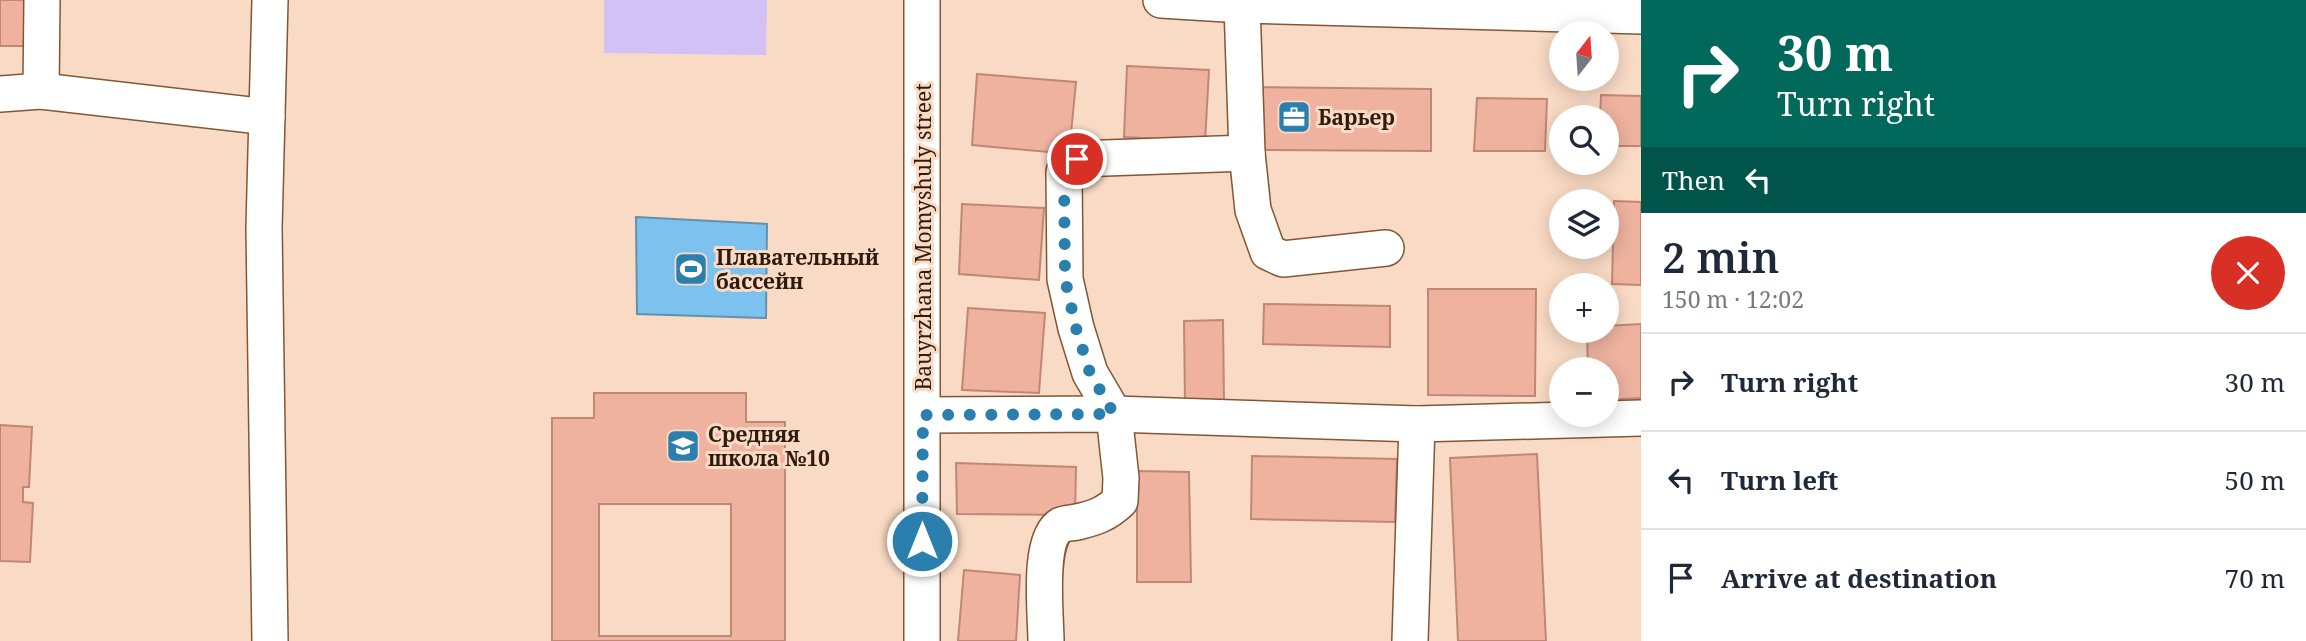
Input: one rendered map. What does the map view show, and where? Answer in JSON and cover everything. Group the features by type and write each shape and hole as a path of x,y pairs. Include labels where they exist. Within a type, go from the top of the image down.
{"street":[{"path":"40,92 42,0"},
{"path":"270,0 264,228 270,641"},
{"name":"Bauyrzhana Momyshuly street","path":"922,0 922,641"},
{"path":"1161,0 1242,5 1325,4 1641,16"},
{"path":"1242,5 1247,153 1253,210 1268,252 1283,259 1386,248"},
{"path":"0,94 40,92 267,117"},
{"path":"1046,641 1045,560 1050,536 1061,525 1096,518 1108,512 1120,501 1121,478 1114,414 1090,373 1065,279 1064,172 1068,163 1077,159 1247,153"},
{"path":"923,415 1114,414 1417,424 1641,418"},
{"path":"1410,641 1417,424"}],"shaded area":[{"path":"604,0 767,0 766,55 604,53"}],"water":[{"path":"636,217 767,224 766,318 637,314"}],"building":[{"path":"0,0 31,0 31,46 0,46"},
{"path":"1127,66 1209,70 1205,142 1124,137"},
{"path":"977,74 1076,82 1069,154 972,145"},
{"path":"1257,87 1431,89 1431,151 1256,150"},
{"path":"1601,95 1641,96 1641,146 1619,146 1619,105 1601,105"},
{"path":"1477,98 1547,99 1545,151 1474,151"},
{"path":"1619,201 1641,202 1641,285 1619,284 1619,273 1612,273 1613,259 1619,259"},
{"path":"962,204 1044,208 1039,280 959,274"},
{"path":"1428,289 1536,289 1535,396 1428,395"},
{"path":"1264,304 1390,306 1390,347 1263,344"},
{"path":"968,308 1045,313 1039,393 962,390"},
{"path":"1223,320 1224,404 1185,405 1184,321"},
{"path":"1641,324 1641,398 1619,399 1619,357 1588,357 1587,343 1619,343 1619,325"},
{"path":"594,393 746,393 746,422 785,422 785,641 552,641 552,418 594,418","holes":["599,504 731,504 731,636 599,636"]},
{"path":"0,425 32,427 29,487 23,487 23,502 33,503 30,562 0,561"},
{"path":"1537,454 1546,641 1458,641 1450,458"},
{"path":"1252,456 1397,459 1395,522 1251,519"},
{"path":"956,463 1076,467 1075,515 957,514"},
{"path":"1137,471 1189,472 1191,582 1137,582"},
{"path":"964,570 1020,575 1016,641 958,641"}],"place":[{"name":"Барьер","path":"1294,117"},
{"name":"Плавательный бассейн","path":"691,269"},
{"name":"Средняя школа №10","path":"683,446"}],"route":[{"path":"922,541 923,415 1114,414 1090,373 1065,279 1064,172 1068,163 1077,159"}]}
